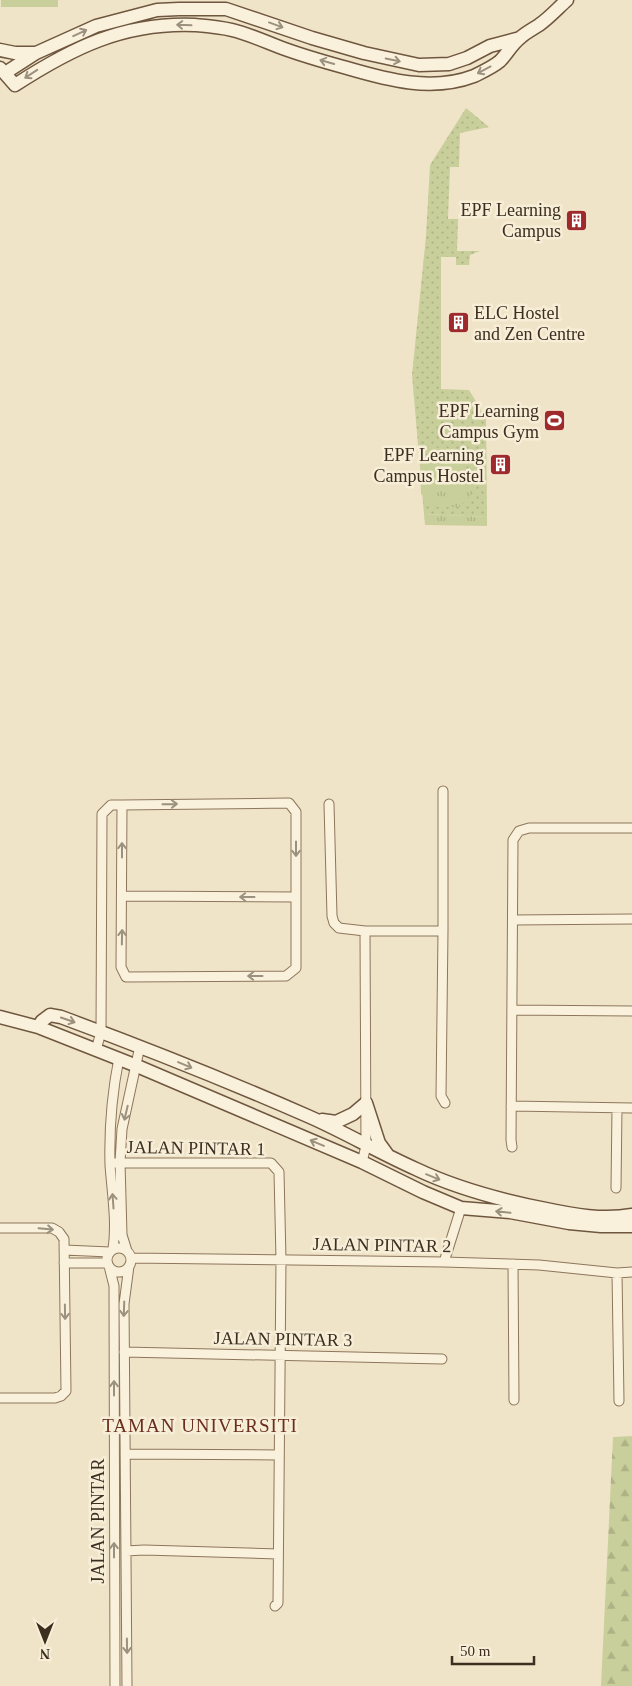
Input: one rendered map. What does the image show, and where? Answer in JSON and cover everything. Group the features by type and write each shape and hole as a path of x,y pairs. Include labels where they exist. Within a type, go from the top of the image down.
{"street":[{"path":"520,38 490,46 467,58 449,64 419,65 392,60 312,38 226,9 158,10 96,26 2,70 14,85 66,54 118,33 138,28 178,24 232,30 304,56 390,79 415,84 434,84 473,76 499,62 520,38 540,24 567,0"},
{"path":"0,50 15,53 36,53"},
{"path":"443,791 441,1096 445,1103"},
{"path":"96,1050 101,1032 102,814 111,805 289,803 296,812 296,968 286,976 126,977 121,967 122,805"},
{"path":"329,804 332,916 338,928 442,934"},
{"path":"512,1147 513,840 519,831 529,828 632,828"},
{"path":"122,896 295,897"},
{"path":"513,920 632,919"},
{"path":"362,1162 366,1146 365,930"},
{"path":"512,1010 632,1011"},
{"path":"38,1027 42,1020 50,1016 61,1017 140,1046 312,1118 417,1170 474,1193 575,1215 598,1217 632,1215"},
{"path":"0,1017 38,1027 118,1058 362,1162 423,1192 461,1208 510,1212 568,1223 632,1226"},
{"path":"127,1686 124,1304 129,1259 122,1235 115,1163 140,1046"},
{"path":"108,1264 107,1259 115,1235 115,1163 112,1094 118,1058"},
{"path":"312,1118 336,1122 353,1114 366,1104"},
{"path":"366,1104 379,1143 389,1157"},
{"path":"511,1106 632,1108"},
{"path":"616,1188 617,1108"},
{"name":"JALAN PINTAR 1","path":"115,1163 271,1163 279,1172 281,1260"},
{"path":"444,1262 461,1208"},
{"path":"0,1228 52,1228 59,1232 64,1239 66,1391 61,1396 55,1398 0,1398"},
{"path":"64,1250 111,1250 120,1248 129,1259"},
{"path":"64,1263 108,1264 119,1272 123,1271 129,1259"},
{"name":"JALAN PINTAR 2","path":"129,1259 444,1262 562,1267 617,1273 632,1272"},
{"path":"275,1606 278,1602 281,1260"},
{"name":"JALAN PINTAR","path":"108,1264 114,1286 115,1686"},
{"path":"513,1264 514,1400"},
{"path":"617,1273 619,1401"},
{"name":"JALAN PINTAR 3","path":"124,1352 442,1359"},
{"path":"125,1454 278,1455"},
{"path":"126,1551 278,1554"},
{"path":"114,1626 122,1624 123,1605 126,1594"}],"green space":[{"path":"1,0 58,0 58,7 1,7"},
{"path":"466,108 489,127 460,133 459,167 450,167 448,219 458,219 457,251 480,251 470,255 469,265 456,265 456,257 441,257 441,389 469,390 486,418 487,517 424,514 412,375 426,236 430,165"},
{"path":"426,447 457,449 474,492 459,507 433,507 421,494 420,470"},
{"path":"424,514 487,517 487,526 425,525"},
{"path":"632,1436 632,1686 601,1686 613,1437"}],"place":[{"name":"EPF Learning Campus","path":"577,220"},
{"name":"ELC Hostel and Zen Centre","path":"458,323"},
{"name":"EPF Learning Campus Gym","path":"555,421"},
{"name":"EPF Learning Campus Hostel","path":"500,465"}],"district":[{"name":"TAMAN UNIVERSITI","path":"200,1425"}]}
